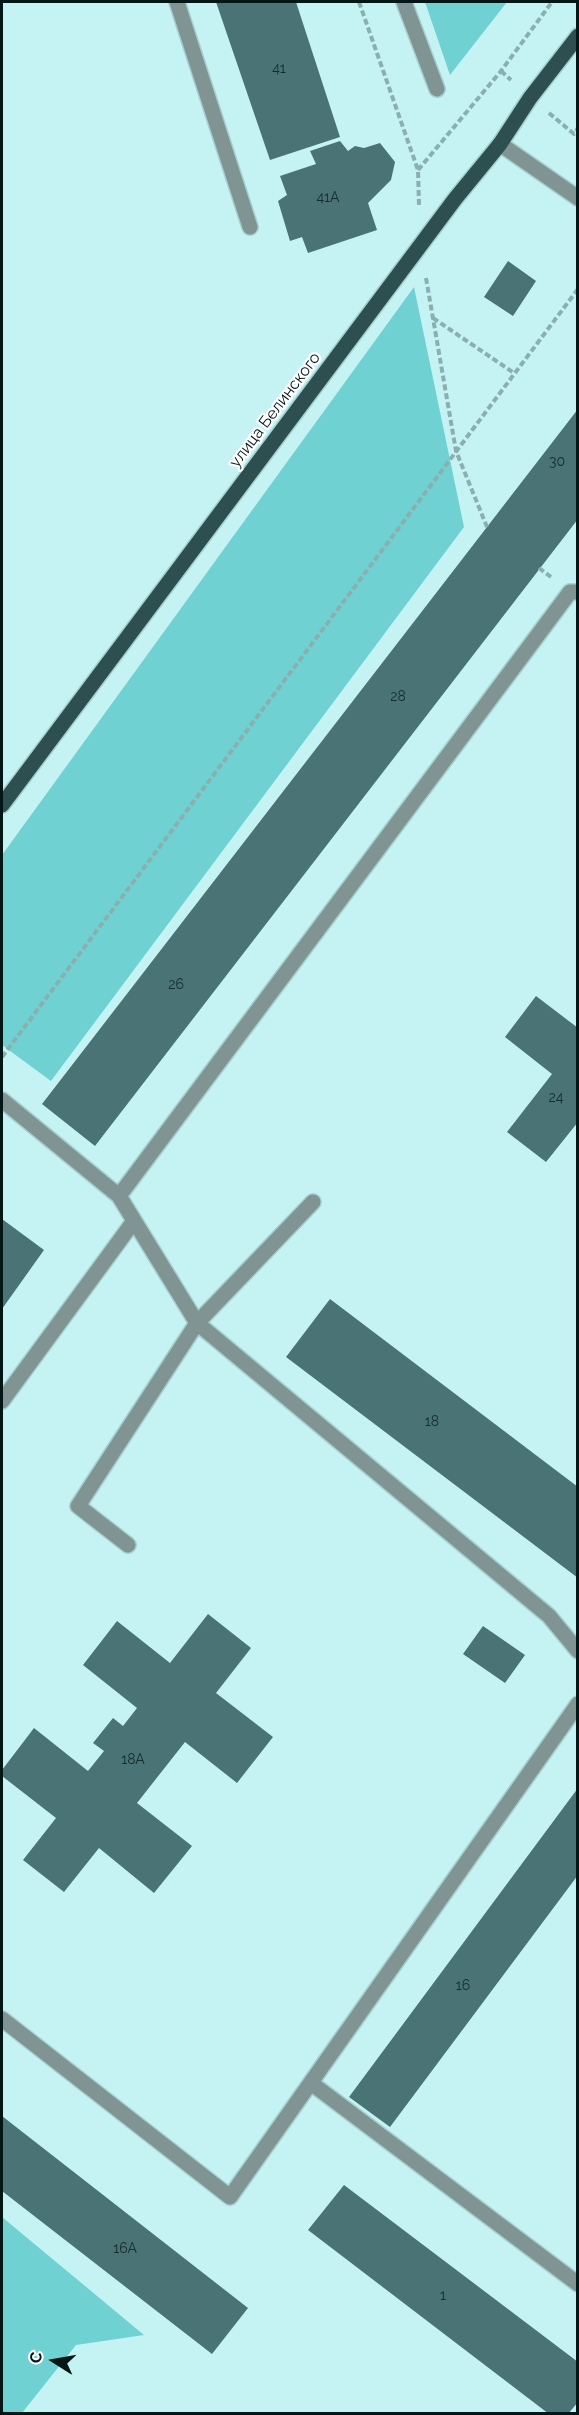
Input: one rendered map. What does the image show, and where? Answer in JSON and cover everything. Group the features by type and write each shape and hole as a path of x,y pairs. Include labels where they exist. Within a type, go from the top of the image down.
{"main road":[{"name":"улица Белинского","path":"2,805 455,199 500,144 530,98 578,36"}],"street":[{"path":"177,2 250,227"},
{"path":"404,2 437,89"},
{"path":"500,144 578,198"},
{"path":"119,1196 570,592 578,592"},
{"path":"2,1100 119,1196 197,1323 549,1616 578,1651"},
{"path":"128,1545 78,1506 197,1323 313,1202"},
{"path":"2,1401 134,1221"},
{"path":"2,2019 230,2197 578,1704"},
{"path":"311,2083 578,2284"}],"path":[{"path":"418,170 501,71 552,2"},
{"path":"2,1057 578,289"},
{"path":"433,318 514,373"}],"shaded area":[{"path":"425,2 507,2 450,75"},
{"path":"414,287 464,527 51,1081 2,1045 2,855"},
{"path":"2,2217 144,2335 76,2345 22,2413 2,2413"}],"building":[{"path":"216,2 296,2 340,137 270,160"},
{"path":"340,141 348,151 355,146 364,148 380,143 395,162 391,180 368,203 377,230 308,253 302,237 290,241 278,201 287,195 280,176 316,164 310,151"},
{"path":"508,261 536,281 513,316 484,297"},
{"path":"578,409 578,519 95,1146 42,1104"},
{"path":"536,996 578,1028 578,1122 546,1162 507,1132 552,1074 505,1037"},
{"path":"2,1219 44,1250 2,1309"},
{"path":"330,1299 578,1487 578,1578 286,1357"},
{"path":"208,1614 251,1648 216,1693 273,1737 237,1783 185,1742 137,1803 192,1846 154,1893 99,1848 64,1892 23,1860 56,1818 2,1776 2,1770 34,1728 88,1771 104,1751 93,1743 113,1718 123,1726 137,1708 83,1665 117,1621 170,1663"},
{"path":"483,1626 525,1655 505,1683 463,1654"},
{"path":"578,1788 578,1875 390,2127 349,2097"},
{"path":"2,2116 248,2308 212,2354 2,2191"},
{"path":"344,2185 578,2362 578,2402 568,2414 549,2414 308,2230"}]}
